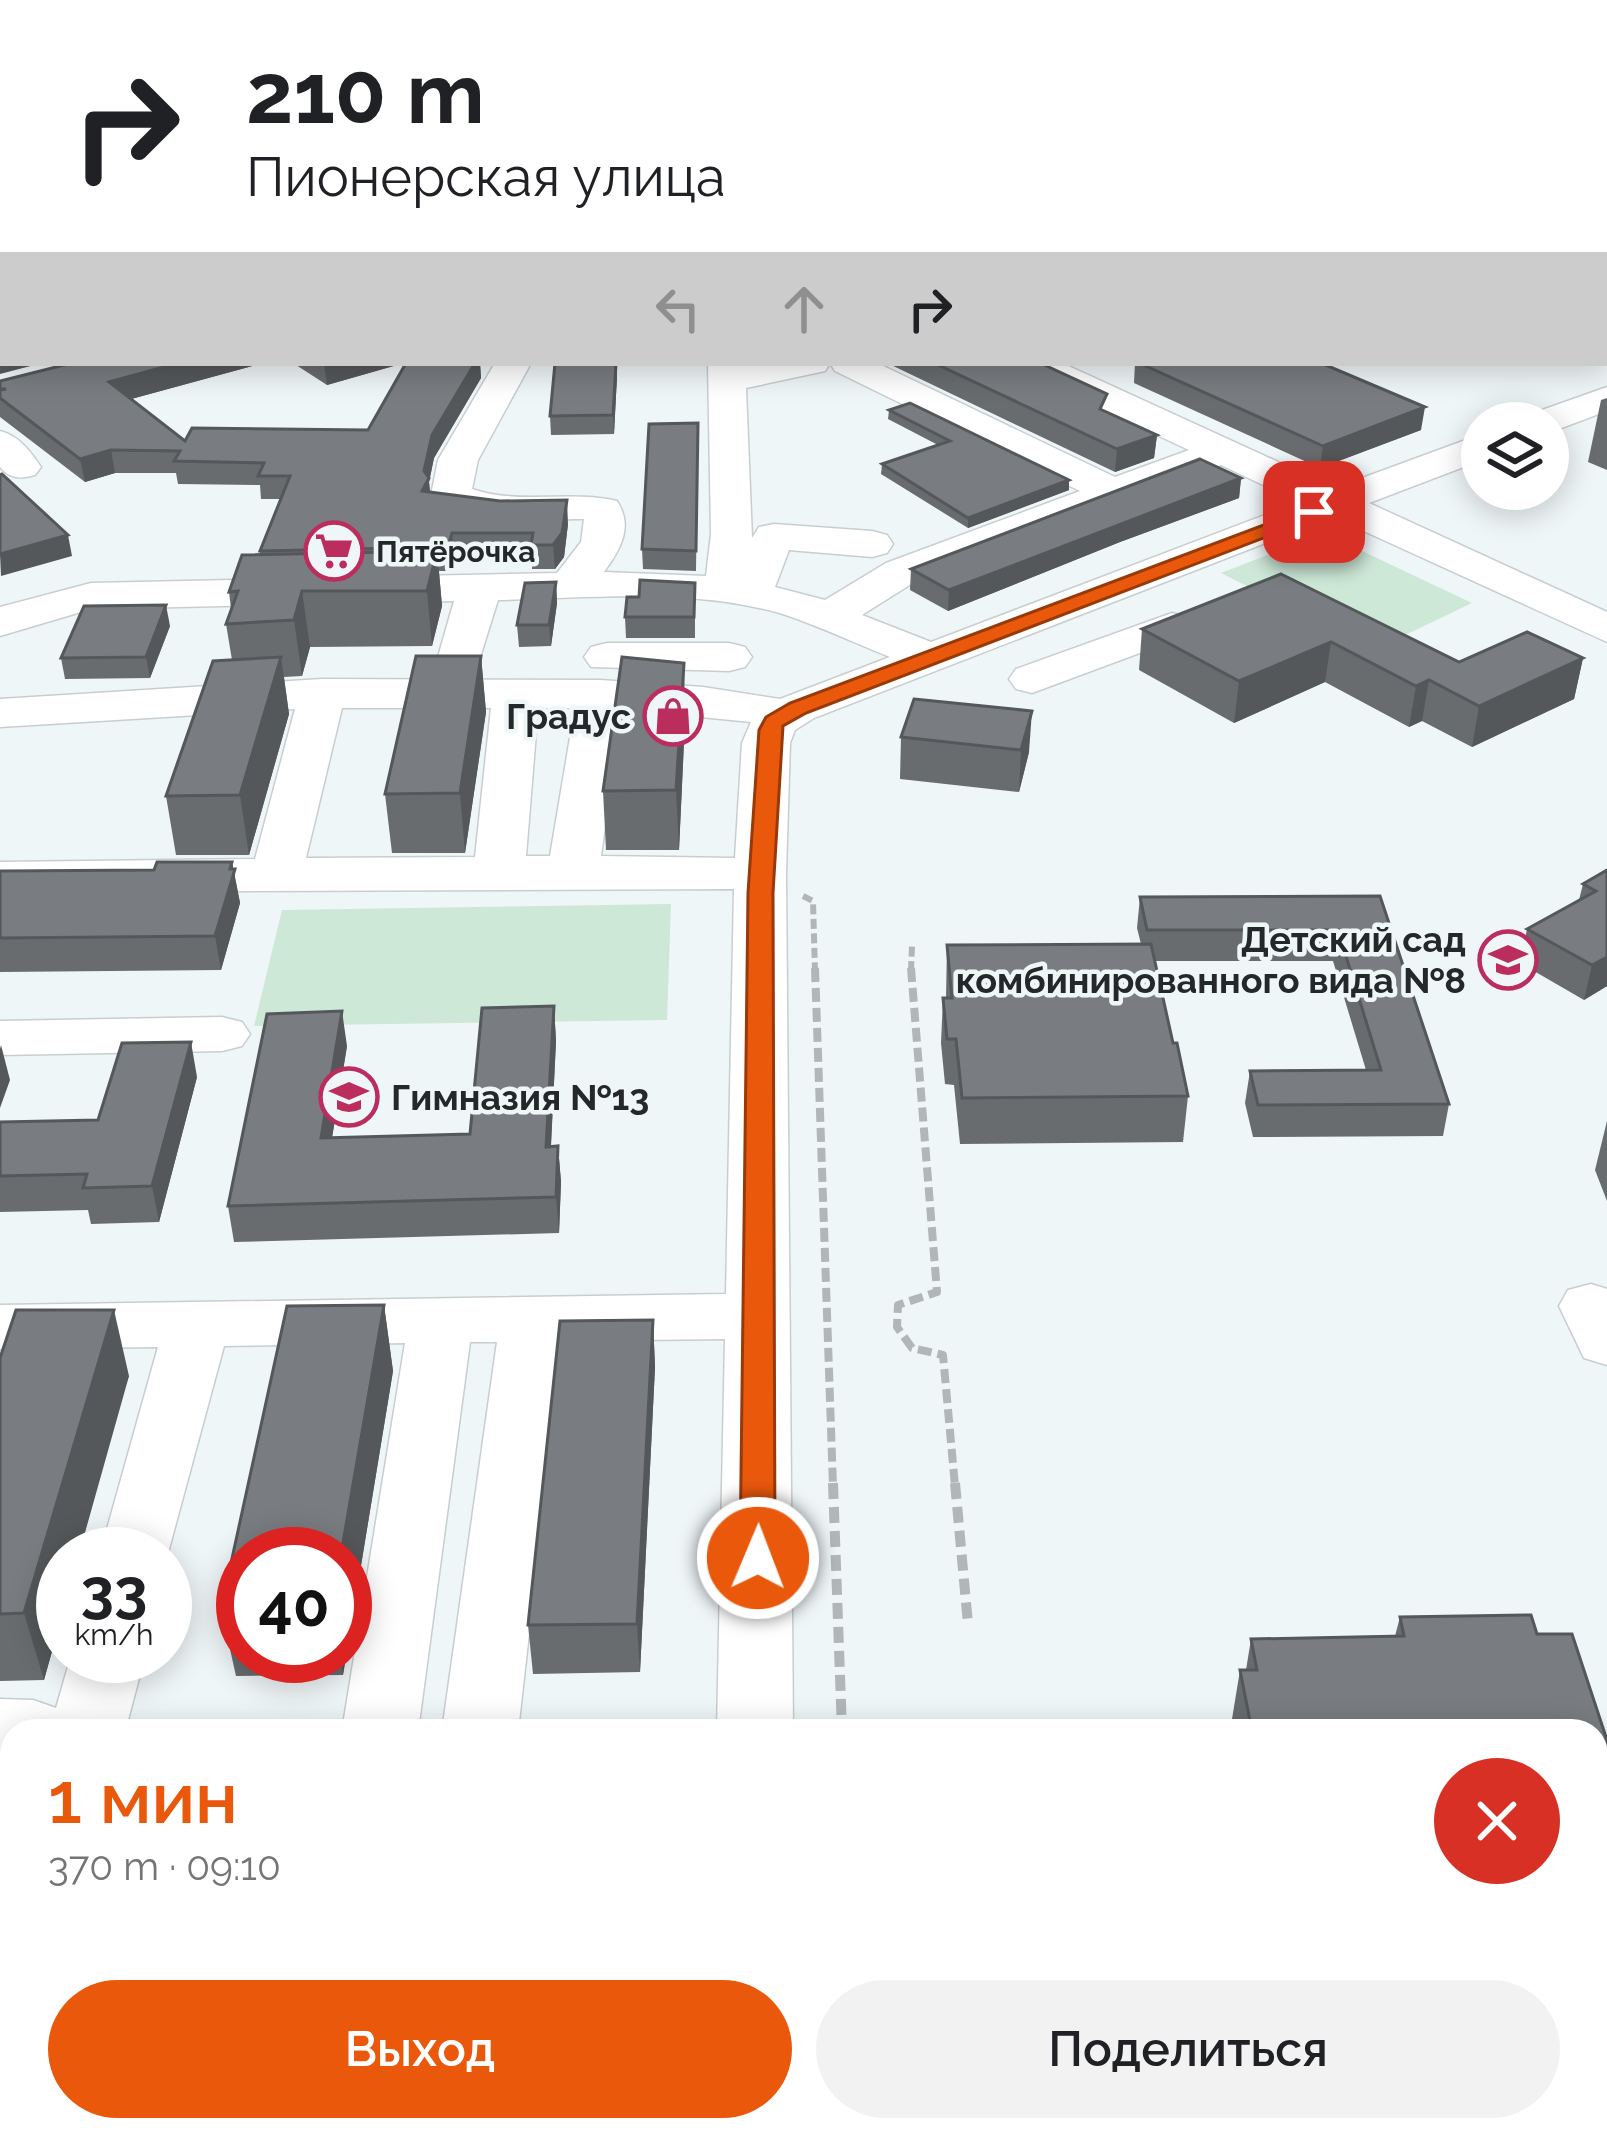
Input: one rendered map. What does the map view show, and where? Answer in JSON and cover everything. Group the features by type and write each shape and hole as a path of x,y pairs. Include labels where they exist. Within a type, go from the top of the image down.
{"street":[{"path":"511,366 458,460 451,495 469,504 583,505 603,510 608,527 604,542 570,585"},
{"path":"738,592 725,373 786,366"},
{"path":"854,366 1112,491"},
{"path":"1039,366 1607,629"},
{"path":"1078,384 1121,370"},
{"path":"1569,413 1607,398"},
{"path":"828,617 902,572 1222,451"},
{"path":"755,1719 760,884 766,743 774,722 784,714 1461,454"},
{"path":"738,592 773,536 872,544"},
{"path":"0,623 32,609 91,596 570,585 738,592 828,617 932,658"},
{"path":"461,657 479,587"},
{"path":"1032,680 1172,626 1110,591"},
{"path":"196,658 729,657"},
{"path":"276,877 322,694"},
{"path":"499,873 516,694"},
{"path":"0,713 140,698 600,694 694,697 784,714"},
{"path":"573,871 600,694"},
{"path":"0,877 573,871 760,884"},
{"path":"0,1037 222,1034"},
{"path":"0,1327 758,1316"},
{"path":"482,1719 532,1319"},
{"path":"382,1719 441,1321"},
{"path":"142,1527 197,1324"},
{"path":"90,1719 100,1683"}],"path":[{"path":"760,884 813,901 842,1719"},
{"path":"912,946 910,986 937,1292 898,1304 894,1319 904,1345 921,1354 943,1355 968,1624"}],"green space":[{"path":"1324,533 1472,603 1374,650 1221,573"},
{"path":"671,904 667,1020 254,1026 282,910"}],"building":[{"path":"60,366 168,366 109,382 185,441 192,428 368,430 404,366 473,366 432,435 424,471 429,478 422,491 500,501 567,500 562,533 553,545 531,545 533,533 452,533 448,547 260,551 290,476 258,476 264,463 174,461 180,451 111,450 80,459 0,398 0,390 6,389 0,389 0,381"},
{"path":"555,366 616,366 613,415 550,416"},
{"path":"940,366 1046,366 1107,394 1100,409 1157,435 1117,449"},
{"path":"1146,366 1328,366 1425,407 1323,446"},
{"path":"910,403 1069,480 968,518 882,464 950,441 889,410"},
{"path":"698,423 696,551 642,549 649,424"},
{"path":"1200,459 1241,478 949,590 911,569"},
{"path":"2,474 68,535 0,554"},
{"path":"437,551 427,591 302,591 294,620 226,624 238,591 229,592 242,555"},
{"path":"1281,574 1459,662 1527,632 1583,658 1479,706 1429,680 1416,686 1331,642 1239,681 1142,629"},
{"path":"640,580 695,583 694,617 625,617 627,597 639,597"},
{"path":"556,582 549,625 517,625 525,583"},
{"path":"166,605 146,657 61,658 84,606"},
{"path":"416,656 481,656 460,793 385,794"},
{"path":"281,657 240,795 166,796 213,661"},
{"path":"622,657 684,663 676,790 603,791"},
{"path":"914,699 1032,711 1021,750 901,737"},
{"path":"157,862 232,862 230,869 235,869 215,936 0,938 0,871 154,870"},
{"path":"1607,870 1607,957 1592,965 1527,929 1596,891 1583,884"},
{"path":"1380,896 1449,1104 1258,1105 1250,1071 1381,1070 1338,930 1147,930 1140,897"},
{"path":"1151,944 1188,1096 962,1098 956,1039 947,1039 943,998 952,998 947,945"},
{"path":"554,1006 546,1147 558,1146 556,1197 228,1206 267,1014 342,1011 321,1138 470,1134 482,1008"},
{"path":"191,1042 152,1186 83,1188 87,1174 0,1176 0,1122 98,1120 122,1043"},
{"path":"384,1305 346,1527 239,1527 287,1306"},
{"path":"16,1310 114,1310 50,1527 36,1527 36,1573 24,1613 0,1614 0,1358"},
{"path":"653,1320 637,1624 528,1625 560,1321"},
{"path":"1531,1615 1537,1634 1572,1634 1600,1719 1250,1719 1240,1670 1257,1670 1251,1639 1404,1636 1400,1617"}],"place":[{"name":"Пятёрочка","path":"334,551"},
{"name":"Градус","path":"673,716"},
{"name":"Детский сад комбинированного вида №8","path":"1508,960"},
{"name":"Гимназия №13","path":"349,1097"}],"route":[{"path":"758,1558 760,893 766,743 774,722 798,708 1314,512"}]}
